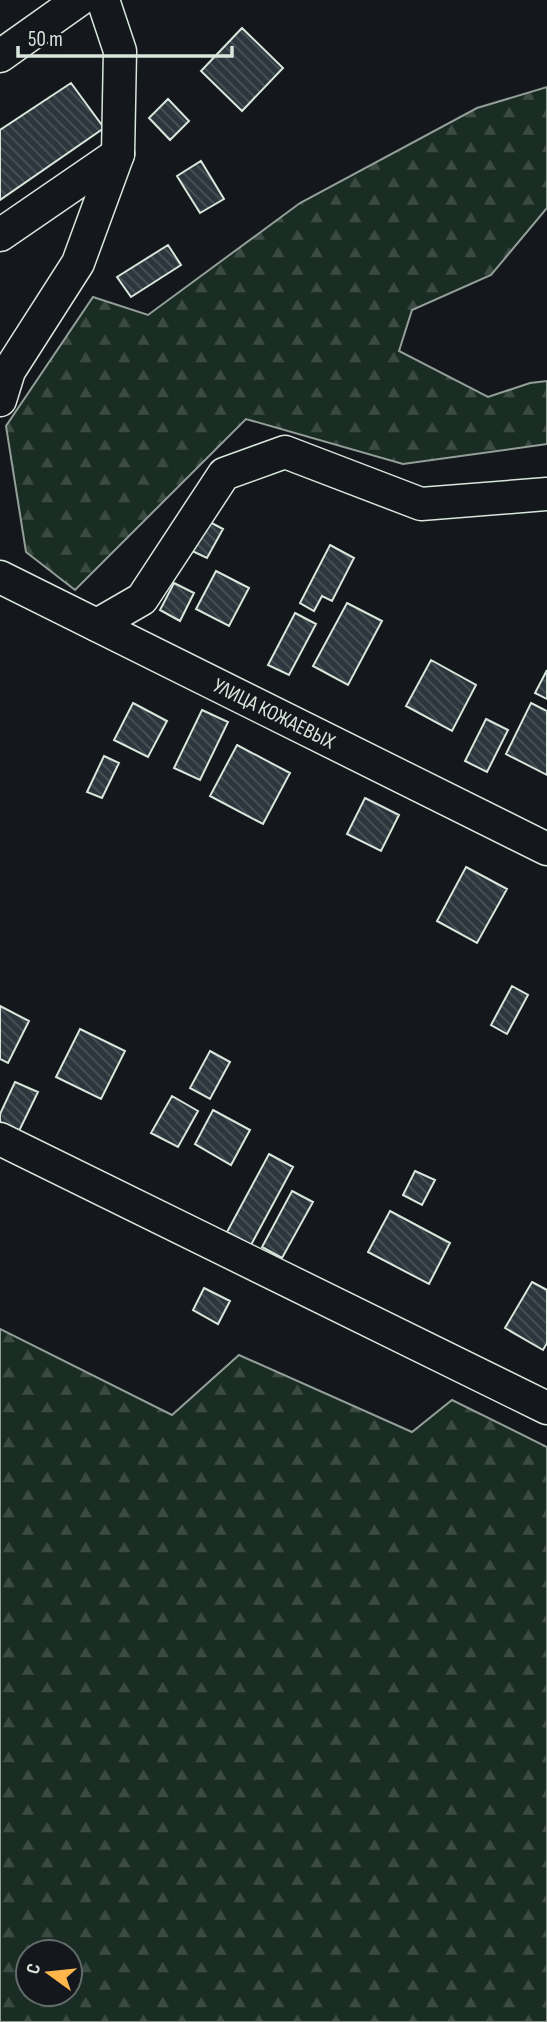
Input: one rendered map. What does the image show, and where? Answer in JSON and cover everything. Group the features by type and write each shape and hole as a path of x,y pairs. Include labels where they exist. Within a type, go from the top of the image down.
{"street":[{"path":"0,400 9,372 78,263 118,154 120,51 103,0"},
{"path":"0,56 62,5"},
{"path":"0,235 118,154"},
{"path":"97,625 142,599 223,474 285,452 421,504 547,494"},
{"name":"УЛИЦА КОЖАЕВЫХ","path":"0,577 547,849"},
{"path":"0,1139 547,1408"}],"green space":[{"path":"547,87 547,208 491,275 412,310 399,351 488,397 530,383 547,381 547,444 403,464 246,419 75,590 26,552 6,426 93,297 148,315 300,203 477,108"},
{"path":"0,1329 172,1415 239,1355 412,1432 452,1400 547,1447 547,2022 0,2022"}],"building":[{"path":"242,28 283,68 242,111 201,71"},
{"path":"71,83 104,128 0,200 0,130"},
{"path":"168,99 189,121 170,140 149,118"},
{"path":"201,161 224,199 200,213 177,176"},
{"path":"168,245 181,265 131,297 117,277"},
{"path":"206,520 223,529 207,558 190,550"},
{"path":"330,545 354,558 332,601 322,596 314,611 300,603"},
{"path":"216,571 249,588 229,626 196,609"},
{"path":"174,583 194,593 180,621 160,610"},
{"path":"347,603 382,621 348,685 313,666"},
{"path":"295,613 316,624 289,675 268,665"},
{"path":"431,660 476,685 452,731 406,706"},
{"path":"547,670 547,699 535,693"},
{"path":"133,703 167,721 148,757 114,740"},
{"path":"531,703 547,711 547,775 506,754"},
{"path":"202,710 228,722 200,780 174,768"},
{"path":"486,719 508,730 487,772 465,761"},
{"path":"237,745 290,773 263,824 210,796"},
{"path":"104,756 119,763 102,798 87,792"},
{"path":"365,798 399,815 381,851 347,834"},
{"path":"466,867 507,889 477,943 437,921"},
{"path":"512,986 528,995 507,1034 491,1025"},
{"path":"0,1006 29,1021 8,1063 0,1059"},
{"path":"80,1029 125,1051 101,1099 56,1077"},
{"path":"210,1051 230,1062 210,1099 190,1088"},
{"path":"15,1082 38,1092 19,1131 0,1122 0,1114"},
{"path":"172,1096 198,1111 178,1147 151,1133"},
{"path":"213,1110 250,1130 231,1165 195,1144"},
{"path":"269,1154 293,1167 251,1245 227,1232"},
{"path":"415,1171 435,1180 422,1205 403,1195"},
{"path":"292,1191 313,1202 282,1258 262,1247"},
{"path":"390,1211 450,1243 429,1284 368,1252"},
{"path":"532,1282 547,1290 547,1343 543,1350 505,1328"},
{"path":"204,1288 230,1301 218,1324 193,1310"}]}
